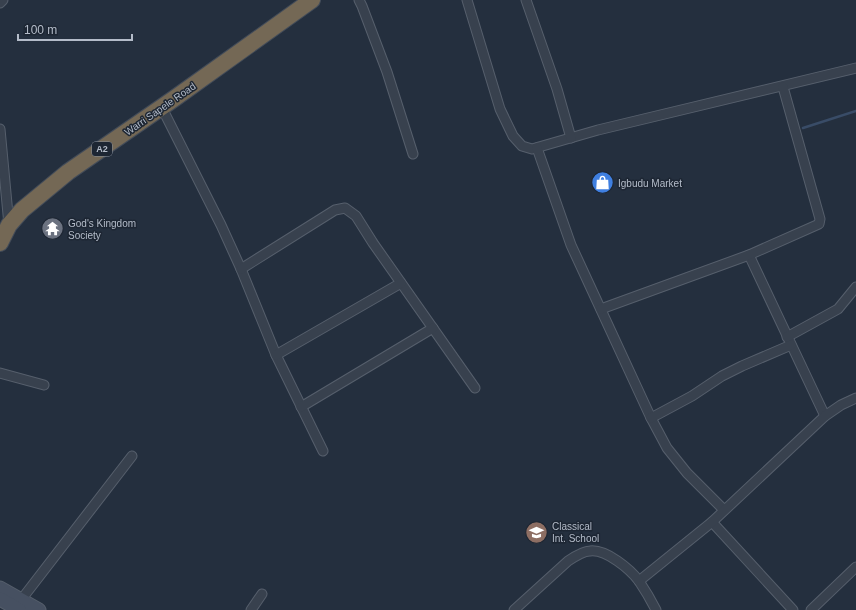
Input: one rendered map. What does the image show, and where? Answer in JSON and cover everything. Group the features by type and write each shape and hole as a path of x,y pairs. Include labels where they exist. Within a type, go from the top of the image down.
{"highway":[{"name":"Warri Sapele Road","path":"0,243 9,225 22,210 68,172 162,108 312,0"}],"main road":[{"path":"0,588 20,605"},
{"path":"0,599 39,610"}],"street":[{"path":"0,3 3,0"},
{"path":"358,0 362,6 387,72 413,154"},
{"path":"467,0 500,109 513,136 522,146 532,150 598,130 856,68"},
{"path":"526,0 555,82 571,138"},
{"path":"601,308 748,255 819,224 820,222 783,86"},
{"path":"162,108 221,225 241,269 276,355 323,451"},
{"path":"0,129 9,225"},
{"path":"537,148 571,245 651,418 667,448 687,473 724,510"},
{"path":"241,269 335,210 345,208 356,216 475,388"},
{"path":"748,255 825,416"},
{"path":"276,355 401,283"},
{"path":"651,418 692,396 736,369 789,341 838,309 856,287"},
{"path":"301,406 433,328"},
{"path":"0,373 44,385"},
{"path":"639,581 712,522 825,416 841,405 856,398"},
{"path":"20,605 132,456"},
{"path":"712,522 793,610"},
{"path":"514,610 568,561 575,556 590,551 598,551 608,555 631,571 639,581 656,610"},
{"path":"811,610 856,567"},
{"path":"251,610 262,594"}],"waterway":[{"path":"803,128 856,111"}],"place":[{"name":"Igbudu Market","path":"602,183"},
{"name":"God's Kingdom Society","path":"53,229"},
{"name":"Classical Int. School","path":"537,532"}]}
